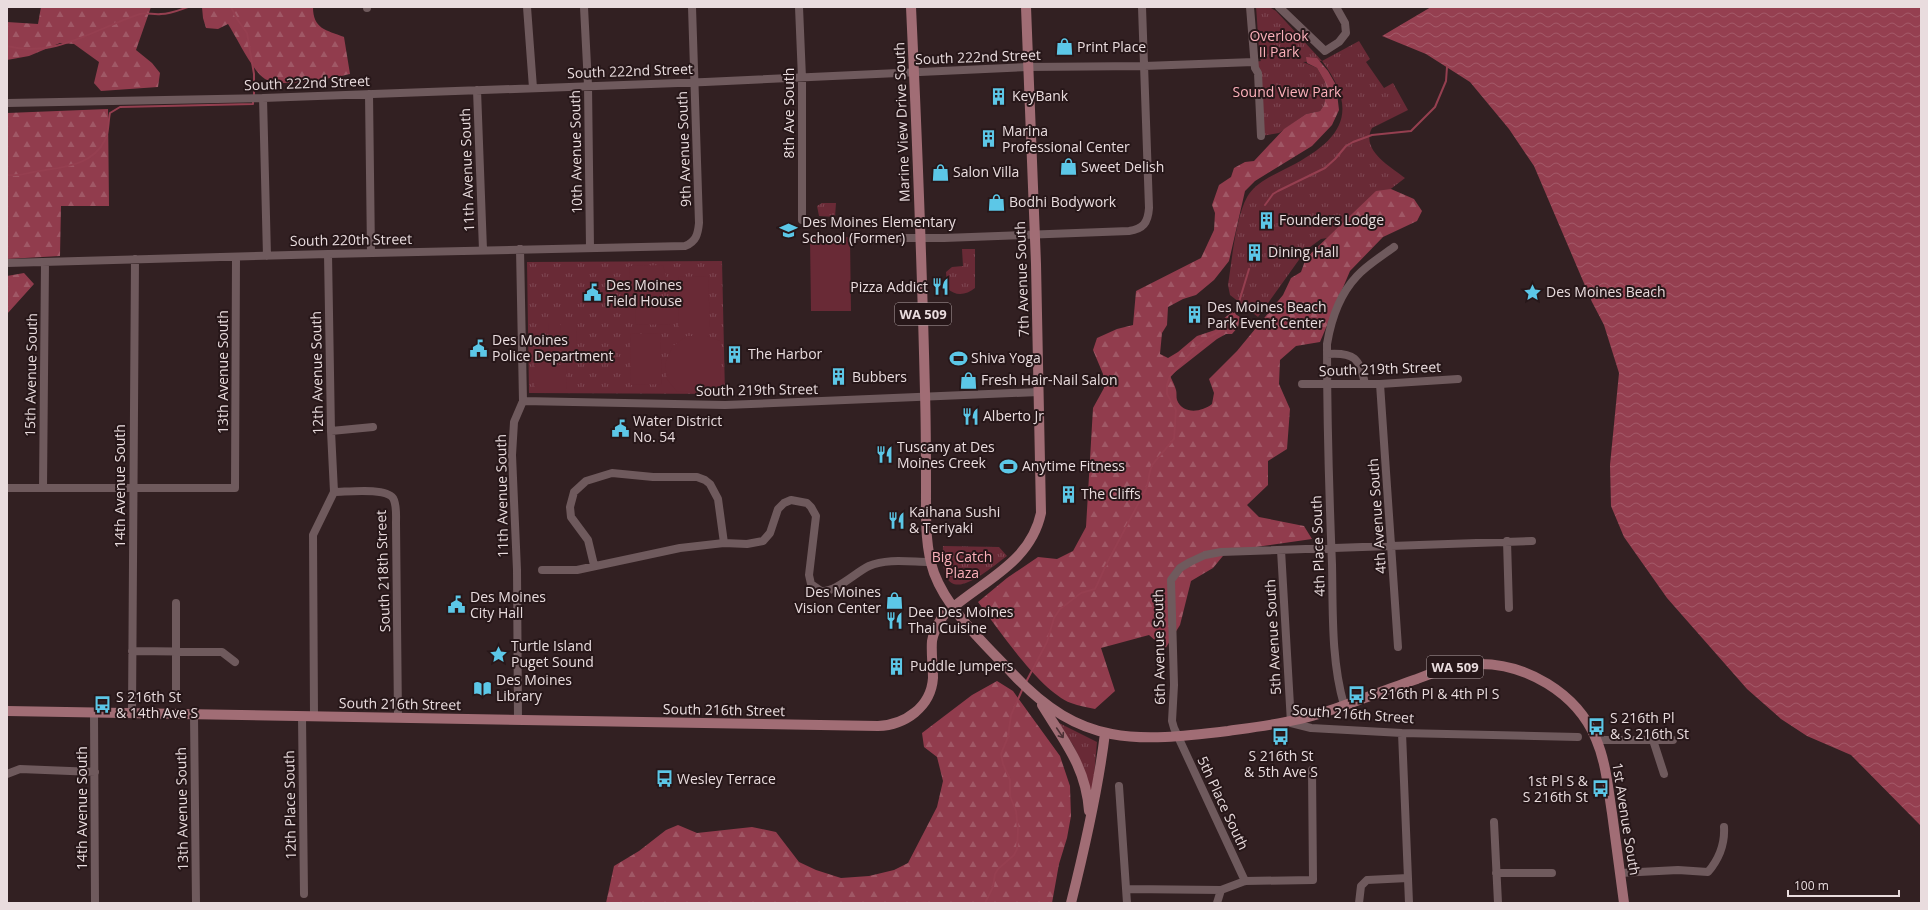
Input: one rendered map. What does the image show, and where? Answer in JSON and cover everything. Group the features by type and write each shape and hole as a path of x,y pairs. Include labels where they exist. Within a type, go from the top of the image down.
{"main road":[{"name":"Marine View Drive South","path":"911,7 925,395 926,519 930,562 940,587 953,607 1018,680 1039,700 1059,714"},
{"name":"7th Avenue South","path":"910,716 922,705 931,691 933,676 932,640 941,619 953,607 1013,562 1027,546 1039,524 1041,513 1039,392 1026,7"},
{"name":"WA 509","path":"1291,723 1344,706 1437,672 1461,665 1476,664 1512,668 1536,677 1549,684 1571,702 1589,725 1597,740"},
{"path":"1039,700 1068,745 1084,780 1089,808 1088,836"},
{"name":"South 216th Street","path":"7,711 878,726 895,724 910,716"},
{"name":"South 216th Street","path":"1059,714 1105,733 1142,738 1178,737 1291,723"},
{"path":"1071,903 1088,836 1101,770 1105,733"},
{"name":"1st Avenue South","path":"1597,740 1606,773 1624,903"}],"street":[{"path":"527,7 533,88"},
{"name":"10th Avenue South","path":"584,7 588,85 590,248"},
{"name":"9th Avenue South","path":"692,7 699,223 698,233 694,241"},
{"name":"8th Ave South","path":"799,7 802,78 802,220"},
{"path":"862,238 1034,236 1129,232 1142,227 1147,221 1148,208 1142,7"},
{"path":"1250,7 1254,62 1258,73 1261,136"},
{"path":"1279,7 1324,51 1339,42 1346,32 1344,22 1336,7"},
{"name":"South 222nd Street","path":"7,103 263,98 588,85 695,83 1028,67 1238,64 1254,62"},
{"name":"11th Avenue South","path":"477,90 483,250"},
{"path":"369,94 371,253"},
{"path":"263,98 267,256"},
{"name":"South 220th Street","path":"7,263 520,249 681,247 694,241"},
{"name":"4th Place South","path":"1344,706 1338,683 1335,654 1327,354 1330,327 1345,292 1357,276 1394,247"},
{"name":"11th Avenue South","path":"518,720 517,570 512,455 514,422 523,401 520,249"},
{"name":"12th Avenue South","path":"328,254 331,430 334,492"},
{"name":"13th Avenue South","path":"134,489 235,488 236,257"},
{"name":"14th Avenue South","path":"132,713 135,259"},
{"name":"15th Avenue South","path":"43,488 45,262"},
{"path":"1327,354 1346,354 1353,356 1362,371 1365,384"},
{"name":"South 219th Street","path":"1302,384 1380,384 1458,379"},
{"name":"4th Avenue South","path":"1380,384 1398,647"},
{"name":"South 219th Street","path":"523,401 725,405 825,402 925,395 1039,392"},
{"path":"331,430 373,427"},
{"path":"594,565 588,540 571,517 570,507 574,492 586,481 612,472 653,477 697,477 705,480 710,484 718,499 724,543"},
{"path":"7,488 134,489"},
{"name":"South 218th Street","path":"334,492 382,491 392,497 395,504 398,718"},
{"path":"314,717 313,535 334,492"},
{"path":"542,570 577,570 653,553 724,543 747,544 763,541 770,533 780,506 791,500 799,500 807,503 816,516 816,527 808,575 811,584 821,591 832,589 851,576 873,565 892,562 930,562"},
{"path":"1507,541 1509,608"},
{"path":"1281,550 1532,541"},
{"name":"6th Avenue South","path":"1178,737 1172,721 1174,648 1170,588 1174,574 1190,562 1206,555 1252,550 1281,550"},
{"name":"5th Avenue South","path":"1281,550 1291,723"},
{"path":"176,603 176,695"},
{"path":"132,651 222,652 235,662"},
{"name":"14th Avenue South","path":"94,712 95,903"},
{"name":"13th Avenue South","path":"194,715 196,903"},
{"name":"12th Place South","path":"302,716 304,894"},
{"name":"South 216th Street","path":"1291,723 1311,728 1402,733 1578,737"},
{"path":"1402,733 1409,903"},
{"name":"5th Place South","path":"1178,737 1245,881"},
{"path":"1597,740 1673,740"},
{"path":"1653,740 1664,774"},
{"path":"7,774 20,769 95,772"},
{"path":"1127,889 1221,890 1245,881 1313,880 1312,770"},
{"path":"1119,786 1128,903"},
{"path":"1494,822 1498,903"},
{"path":"1620,873 1678,870 1708,872 1715,863 1723,847 1725,837 1724,827"},
{"path":"1496,873 1552,873"},
{"path":"1359,903 1361,886 1367,880 1408,878"},
{"path":"1217,903 1221,890"}],"green space":[{"path":"41,7 151,7 136,50 152,63 160,73 158,87 101,91 94,83 99,62 74,44 60,43 29,56 7,60 7,22 38,24"},
{"path":"202,7 313,7 315,20 322,28 344,37 350,74 295,83 273,82 265,79 250,62 228,24 218,29 206,28"},
{"name":"Sound View Park","path":"1256,7 1269,7 1276,11 1322,61 1303,62 1317,68 1325,82 1327,89 1324,105 1320,111 1306,114 1279,133 1261,136 1254,62 1261,61"},
{"path":"1359,41 1370,59 1366,62 1384,88 1393,83 1408,110 1372,128 1369,136 1370,144 1373,151 1385,163 1405,178 1327,238 1321,239 1306,250 1258,317 1230,295 1228,285 1233,250 1241,213 1249,194 1257,185 1307,157 1322,146 1333,135 1340,123 1342,110 1341,96 1334,79 1322,61"},
{"path":"1306,57 1317,58 1328,71 1336,85 1339,110 1332,125 1312,146 1255,181 1245,191 1229,261 1214,280 1196,295 1183,299 1168,307 1167,325 1162,333 1160,354 1168,358 1178,352 1197,336 1215,330 1222,320 1232,312 1240,317 1238,327 1232,334 1226,334 1217,339 1170,376 1176,390 1177,400 1180,405 1193,411 1208,407 1212,404 1214,393 1209,379 1237,351 1283,295 1291,278 1301,272 1306,258 1376,191 1391,189 1414,199 1422,211 1417,221 1383,237 1350,271 1320,342 1296,346 1280,360 1279,384 1290,409 1287,449 1268,461 1268,485 1247,505 1259,517 1304,526 1312,539 1227,551 1213,568 1191,581 1180,625 1165,649 1149,635 1101,648 1115,691 1095,709 1071,703 1046,686 1033,673 1008,643 978,602 1007,578 1038,557 1057,559 1073,551 1086,527 1093,408 1104,388 1103,374 1093,350 1097,338 1117,329 1133,325 1136,291 1201,258 1214,230 1215,213 1212,205 1219,185 1231,177 1234,168 1245,162 1254,161 1284,129 1306,114 1320,111 1324,105 1327,89 1325,82 1317,68 1307,63"},
{"path":"108,109 109,206 61,206 60,256 7,259 7,113"},
{"path":"822,203 836,203 835,217 819,216 817,206"},
{"path":"810,237 850,237 851,311 811,311"},
{"path":"962,249 975,249 975,288 965,293 957,294 947,288 946,272 952,267 963,266"},
{"path":"722,261 725,394 529,393 527,262"},
{"path":"663,265 666,279 665,287 662,291 653,297 630,299 629,266"},
{"path":"24,273 34,284 7,314 7,276"},
{"path":"708,276 710,327 679,327 678,277"},
{"path":"635,304 671,304 671,324 636,325"},
{"path":"548,323 560,323 561,349 549,350"},
{"path":"564,323 576,323 577,349 564,349"},
{"path":"660,333 662,384 631,385 630,334"},
{"path":"687,336 707,336 720,341 721,391 677,392 667,379 665,363 673,346"},
{"path":"535,357 542,365 566,365 567,389 535,389"},
{"name":"Big Catch Plaza","path":"943,546 999,547 1007,556 973,580 963,584 954,584 947,578 943,566"},
{"path":"997,681 1013,691 1060,756 1070,786 1071,816 1067,838 1059,864 1052,903 606,903 614,866 639,851 666,830 678,825 697,833 752,827 776,832 799,862 816,870 841,878 869,876 894,870 908,863 937,807 943,781 937,757 924,747 922,733 972,695"},
{"path":"1057,722 1097,742 1092,800 1083,766 1073,745"}],"water":[{"path":"1431,7 1921,7 1921,826 1851,755 1807,736 1781,719 1747,689 1667,598 1624,537 1611,506 1610,465 1619,373 1604,325 1592,302 1534,166 1509,129 1470,82 1426,54 1382,36"}],"waterway":[{"path":"7,46 25,49 59,45 140,14 175,12 188,7"},
{"path":"231,7 247,33 254,74 254,97"},
{"path":"1265,205 1273,194 1325,168 1346,146 1353,142 1372,135 1411,131 1435,107 1446,81 1447,67"},
{"path":"7,175 20,175 59,168 85,160 100,148 106,137 110,113 120,107 253,104 253,101"},
{"path":"1026,682 1047,642 1054,618 1060,609 1081,593 1095,589 1147,487 1152,465 1174,439 1176,410 1167,394 1167,385 1170,376 1198,345 1207,338 1226,328 1236,312 1249,269"},
{"path":"985,903 993,887 995,874 998,869 1014,855 1017,849 1018,830 1016,811 1010,796 1010,780 1003,764 1001,754 1008,737 1011,715 1023,688"},
{"path":"919,903 928,903"}],"place":[{"name":"Print Place","path":"1064,47"},
{"name":"KeyBank","path":"999,96"},
{"name":"Marina Professional Center","path":"989,139"},
{"name":"Sweet Delish","path":"1068,167"},
{"name":"Salon Villa","path":"940,172"},
{"name":"Bodhi Bodywork","path":"996,202"},
{"name":"Founders Lodge","path":"1266,220"},
{"name":"Des Moines Elementary School (Former)","path":"789,230"},
{"name":"Dining Hall","path":"1255,252"},
{"name":"Pizza Addict","path":"941,287"},
{"name":"Des Moines Beach","path":"1533,292"},
{"name":"Des Moines Field House","path":"593,293"},
{"name":"Des Moines Beach Park Event Center","path":"1194,315"},
{"name":"Des Moines Police Department","path":"479,348"},
{"name":"The Harbor","path":"735,354"},
{"name":"Shiva Yoga","path":"958,358"},
{"name":"Bubbers","path":"839,377"},
{"name":"Fresh Hair-Nail Salon","path":"968,380"},
{"name":"Alberto Jr","path":"970,416"},
{"name":"Water District No. 54","path":"620,429"},
{"name":"Tuscany at Des Moines Creek","path":"884,455"},
{"name":"Anytime Fitness","path":"1009,466"},
{"name":"The Cliffs","path":"1068,494"},
{"name":"Kaihana Sushi & Teriyaki","path":"896,520"},
{"name":"Des Moines Vision Center","path":"894,600"},
{"name":"Des Moines City Hall","path":"457,605"},
{"name":"Dee Des Moines Thai Cuisine","path":"895,620"},
{"name":"Turtle Island Puget Sound","path":"498,654"},
{"name":"Puddle Jumpers","path":"897,666"},
{"name":"Des Moines Library","path":"483,688"},
{"name":"S 216th Pl & 4th Pl S","path":"1356,694"},
{"name":"S 216th St & 14th Ave S","path":"103,705"},
{"name":"S 216th Pl & S 216th St","path":"1597,726"},
{"name":"S 216th St & 5th Ave S","path":"1281,736"},
{"name":"Wesley Terrace","path":"664,779"},
{"name":"1st Pl S & S 216th St","path":"1601,789"}],"park label":[{"name":"Overlook II Park","path":"1279,44"}]}
